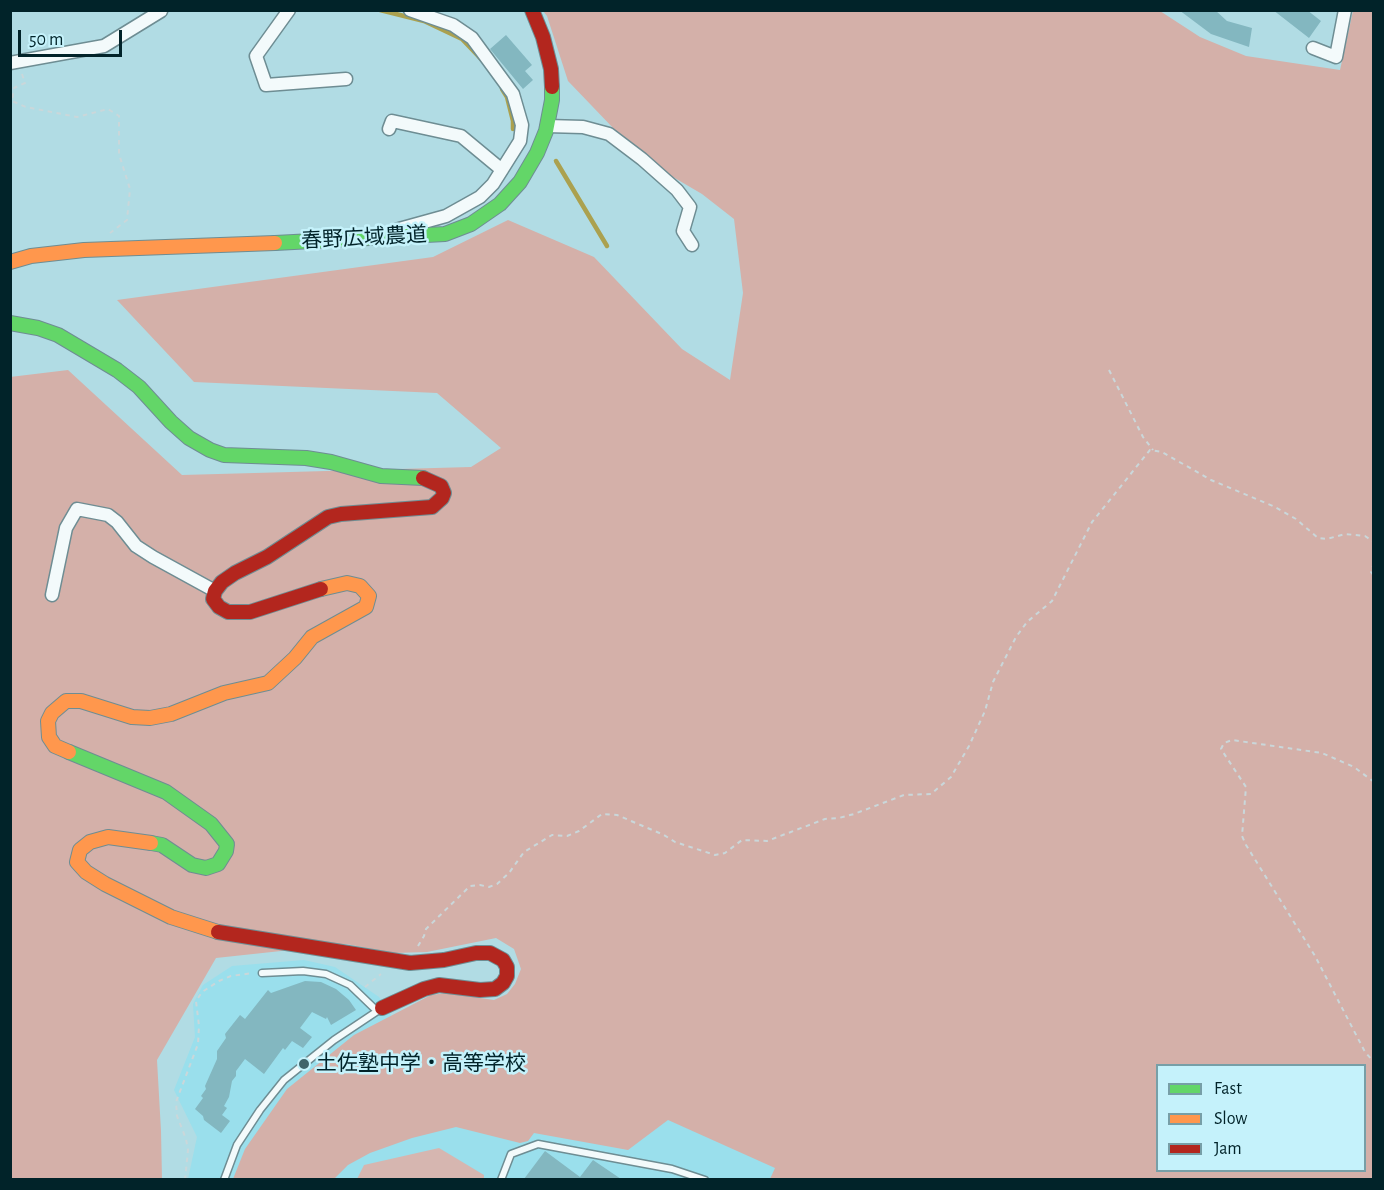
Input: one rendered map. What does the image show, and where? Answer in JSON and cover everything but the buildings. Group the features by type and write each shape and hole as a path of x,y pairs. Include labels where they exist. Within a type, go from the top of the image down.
{"street":[{"path":"289,10 256,56 266,85 346,79"},
{"path":"386,238 399,229 446,216 480,197 493,184 520,141 522,125 513,94 472,38 453,25 410,10"},
{"name":"春野広域農道","path":"10,262 31,256 84,250 445,234 471,224 500,204 520,182 537,153 547,126 552,100 551,69 543,37 531,10"},
{"path":"1313,48 1336,57 1345,10"},
{"path":"14,68 104,46 161,11"},
{"path":"389,129 392,121 461,136 502,171"},
{"path":"547,126 583,127 609,134 642,159 677,190 690,207 682,231 692,246"},
{"path":"10,324 38,328 58,335 117,370 139,387 177,428 210,450 224,455 306,458 331,462 381,476 424,478 441,486 444,493 442,498 432,507 341,514 328,518 235,573 215,591 213,599 219,607 228,612 250,612 333,585 347,583 360,586 369,596 366,607 312,637 295,658 268,683 224,693 171,714 150,718 132,717 81,701 66,701 58,706 48,721 49,737 55,746 166,792 211,825 227,844 226,851 218,864 206,868 192,865 162,845 108,837 90,842 80,849 77,862 86,872 105,884 171,917 212,931 410,963 490,953 503,960 507,968 507,976 503,983 495,989 480,990 439,985 424,989 380,1010"},
{"path":"52,595 66,528 77,509 108,515 136,546 215,591"}],"lane":[{"path":"224,1179 237,1145 260,1110 284,1080 334,1040 380,1010 341,981 317,972 262,974"},
{"path":"501,1179 511,1154 538,1144 672,1169 705,1179"}],"path":[{"path":"14,68 24,74 25,83 14,88 12,101 26,107 77,117 108,109 119,116 119,154 129,189 127,220 111,232"},
{"path":"1109,370 1143,437 1153,450"},
{"path":"416,947 424,936 426,928 470,886 489,887 497,884 509,873 524,852 552,835 567,836 579,831 602,814 617,814 675,842 715,855 724,853 742,840 767,842 825,819 839,819 904,795 932,794 951,777 969,746 985,711 993,682 1016,637 1027,622 1052,601 1092,522 1148,452 1153,450 1162,452 1211,480 1273,506 1296,519 1318,538 1353,535 1368,537 1374,542"},
{"path":"1374,563 1371,572 1374,576"},
{"path":"1374,782 1353,767 1322,753 1232,740 1224,743 1221,749 1246,787 1242,836 1246,845 1315,956 1365,1052 1374,1062"},
{"path":"185,1179 188,1150 177,1116 176,1102 198,1044 199,1026 196,1001 202,992 231,976 262,974"},
{"path":"358,992 382,974"}],"shaded area":[{"path":"543,11 1160,11 1200,37 1246,56 1340,70 1353,11 1373,11 1373,1179 770,1179 775,1168 668,1120 628,1150 534,1133 528,1141 520,1143 456,1127 412,1138 370,1153 348,1165 334,1179 233,1179 245,1149 287,1089 354,1035 431,995 446,993 494,1000 507,994 515,984 521,969 514,949 496,938 427,952 394,953 346,944 216,958 157,1060 162,1179 11,1179 10,377 68,370 182,475 471,467 501,448 437,393 194,382 117,300 433,257 508,220 594,257 682,349 730,380 743,293 734,219 702,194 661,170 615,130 568,81 547,16"},
{"name":"土佐塾中学・高等学校","path":"304,960 335,967 379,997 459,1117 669,1102 786,1158 776,1180 188,1179 197,1137 174,1090 195,1037 193,1004 203,985 232,966"},
{"path":"439,1148 484,1175 484,1179 357,1179 364,1165"}],"waterway":[{"path":"380,10 424,21 462,39 482,60"},
{"path":"502,89 507,97 513,129"},
{"path":"556,161 607,246"}],"traffic: fast":[{"path":"275,243 445,234 471,224 500,204 520,182 537,153 546,131 552,87"},
{"path":"10,323 38,328 58,335 117,370 139,387 189,438 210,450 224,455 306,458 331,462 381,476 423,478"},
{"path":"69,752 166,792 211,824 227,844 226,851 218,864 206,868 192,865 162,845 151,843"}],"traffic: slow":[{"path":"10,262 31,256 84,250 275,243"},
{"path":"69,752 55,746 49,737 48,721 52,713 66,701 81,701 132,717 150,718 171,714 224,693 268,683 295,658 312,637 366,607 369,596 360,586 347,583 321,589"},
{"path":"151,843 108,837 90,842 80,850 77,862 86,872 105,884 171,917 218,932"}],"traffic: jam":[{"path":"532,10 543,37 551,69 552,87"},
{"path":"321,589 250,612 228,612 219,607 213,599 215,591 222,582 267,557 328,517 432,507 444,493 441,486 423,478"},
{"path":"218,932 410,963 490,953 503,960 507,967 507,976 503,983 495,989 480,990 439,985 424,989 382,1008"}],"place":[{"name":"土佐塾中学・高等学校","path":"304,1064"}]}
